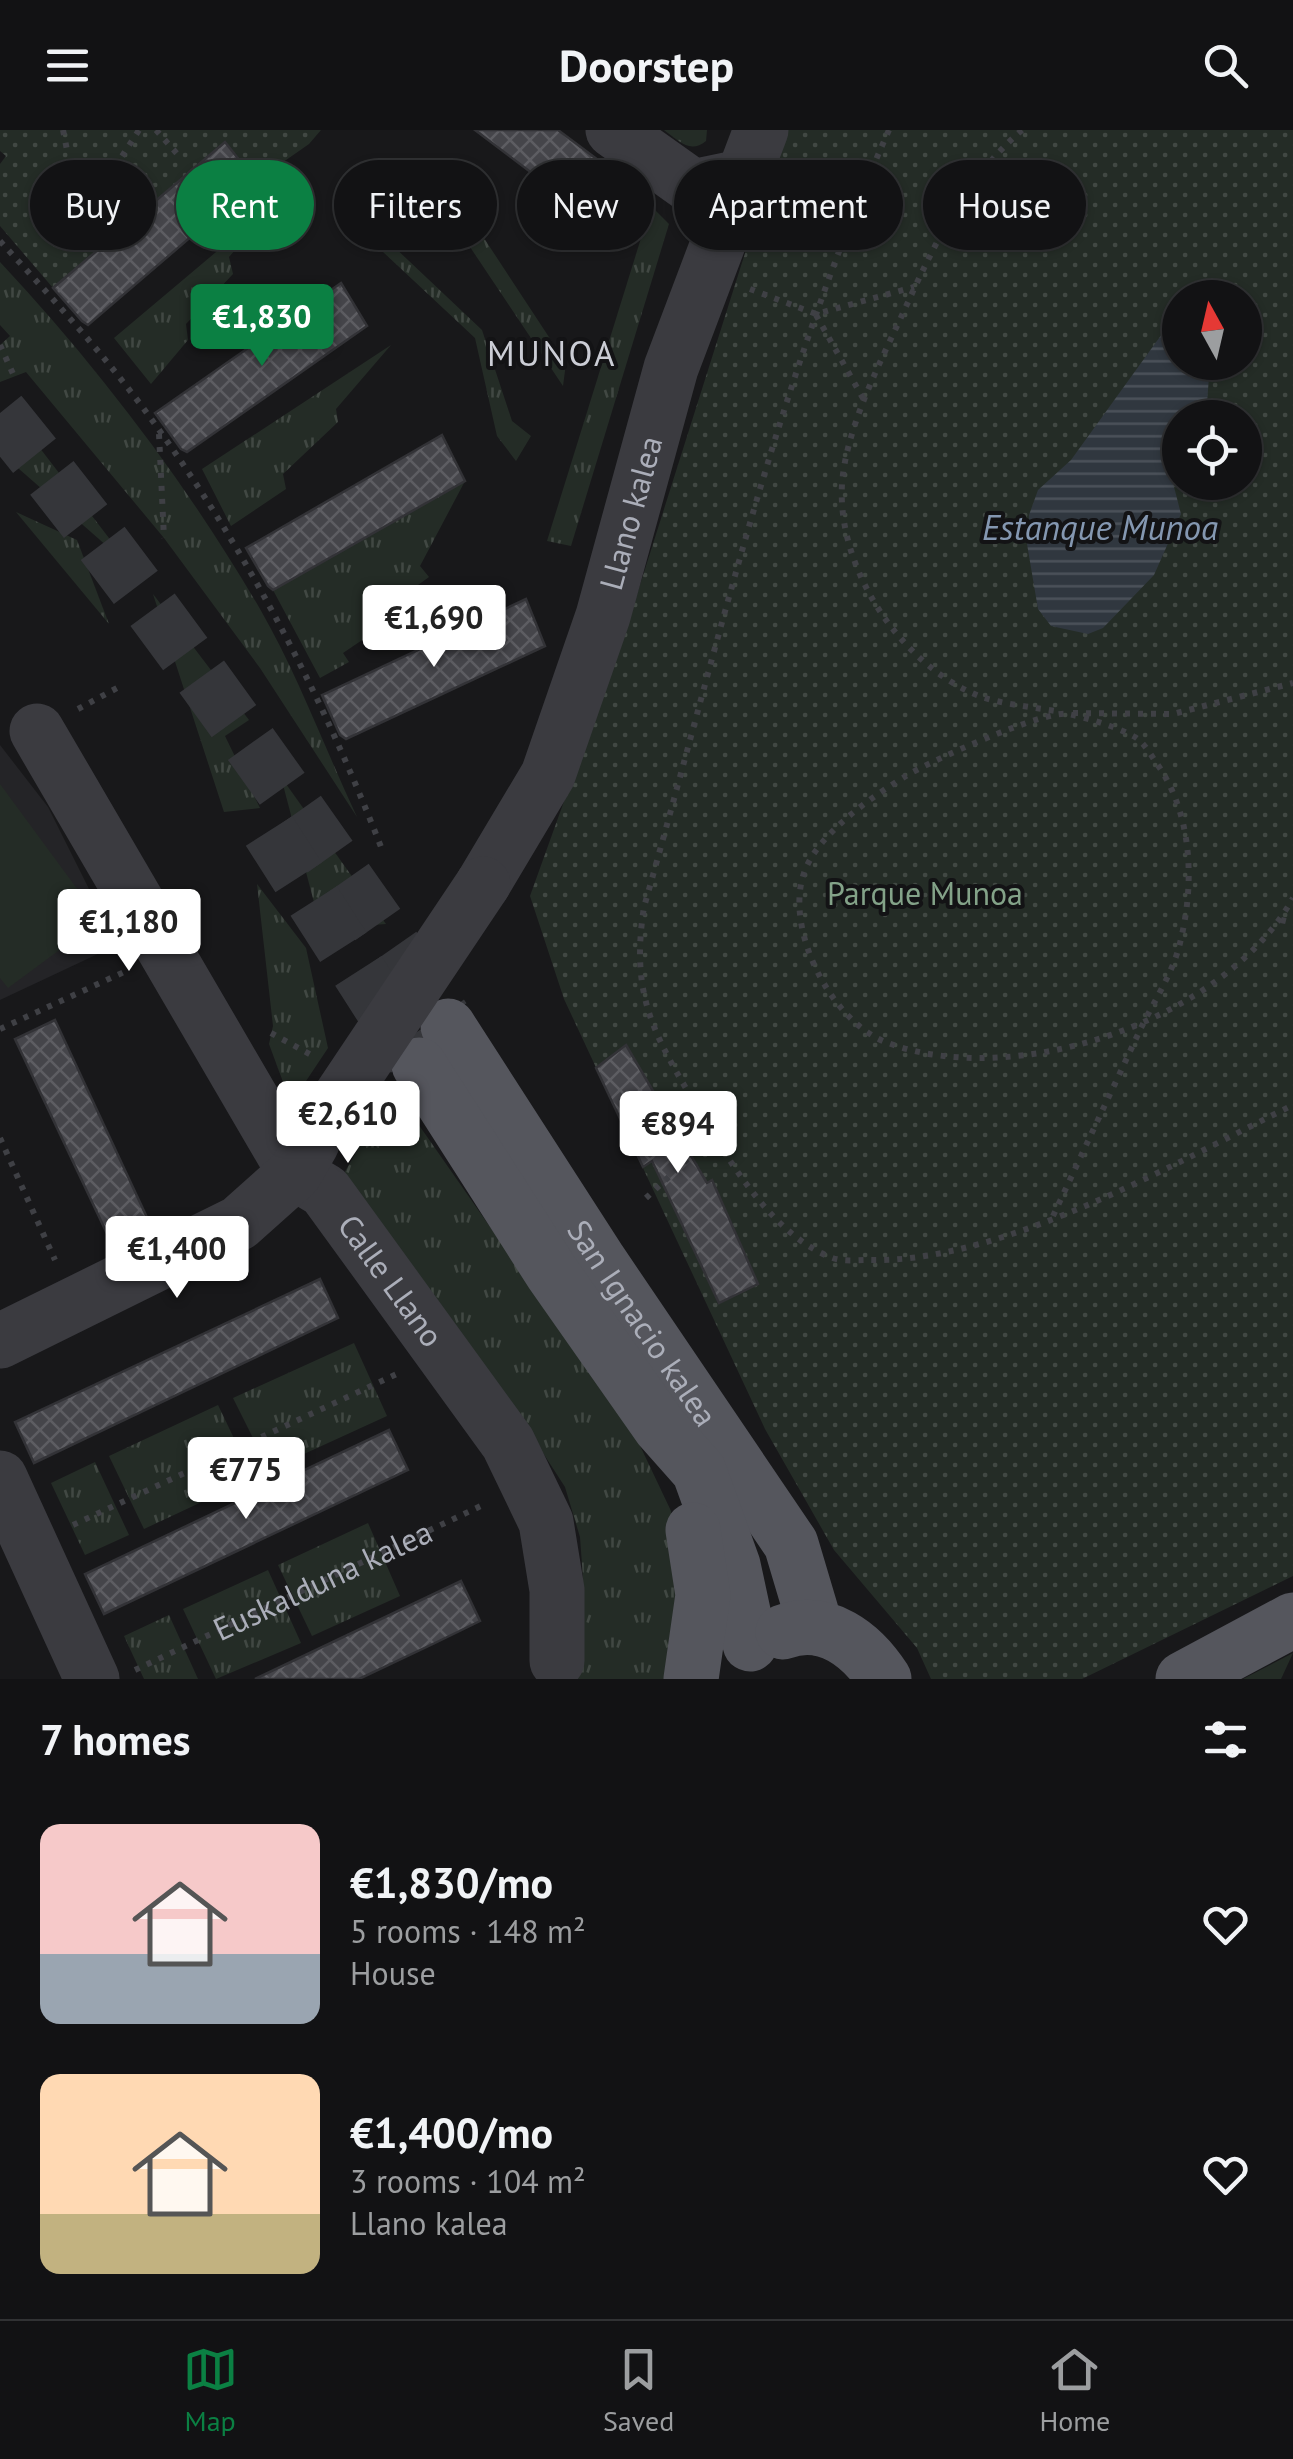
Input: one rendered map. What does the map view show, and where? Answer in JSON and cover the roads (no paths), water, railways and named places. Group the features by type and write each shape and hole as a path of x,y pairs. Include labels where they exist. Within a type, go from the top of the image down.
{"main road":[{"name":"San Ignacio kalea","path":"736,1662 733,1565 698,1471 660,1427 552,1273 434,1045 609,1274 791,1544 816,1628"},
{"path":"660,1427 691,1522 703,1595 691,1679"},
{"path":"1184,1679 1293,1620"},
{"path":"736,1662 796,1627 816,1628 845,1638 869,1656 884,1679"}],"street":[{"path":"613,130 692,187 751,154"},
{"name":"Llano kalea","path":"294,1173 482,884 548,775 604,616 672,368 751,154"},
{"path":"0,1341 238,1223 294,1173 37,731"},
{"name":"Calle Llano","path":"294,1173 325,1190 508,1444 546,1522 557,1590 556,1662"},
{"path":"0,1478 31,1545 113,1675"}],"water":[{"name":"Estanque Munoa","path":"1162,334 1162,380 1209,380 1207,400 1162,400 1162,500 1177,500 1181,514 1154,575 1103,628 1088,634 1051,626 1038,609 1027,544 1029,515 1038,490 1071,460"}],"tunnel":[{"path":"0,413 172,636 444,1019"},
{"path":"269,831 414,1058"}],"district":[{"name":"MUNOA","path":"552,354"}],"park label":[{"name":"Parque Munoa","path":"925,894"}]}
